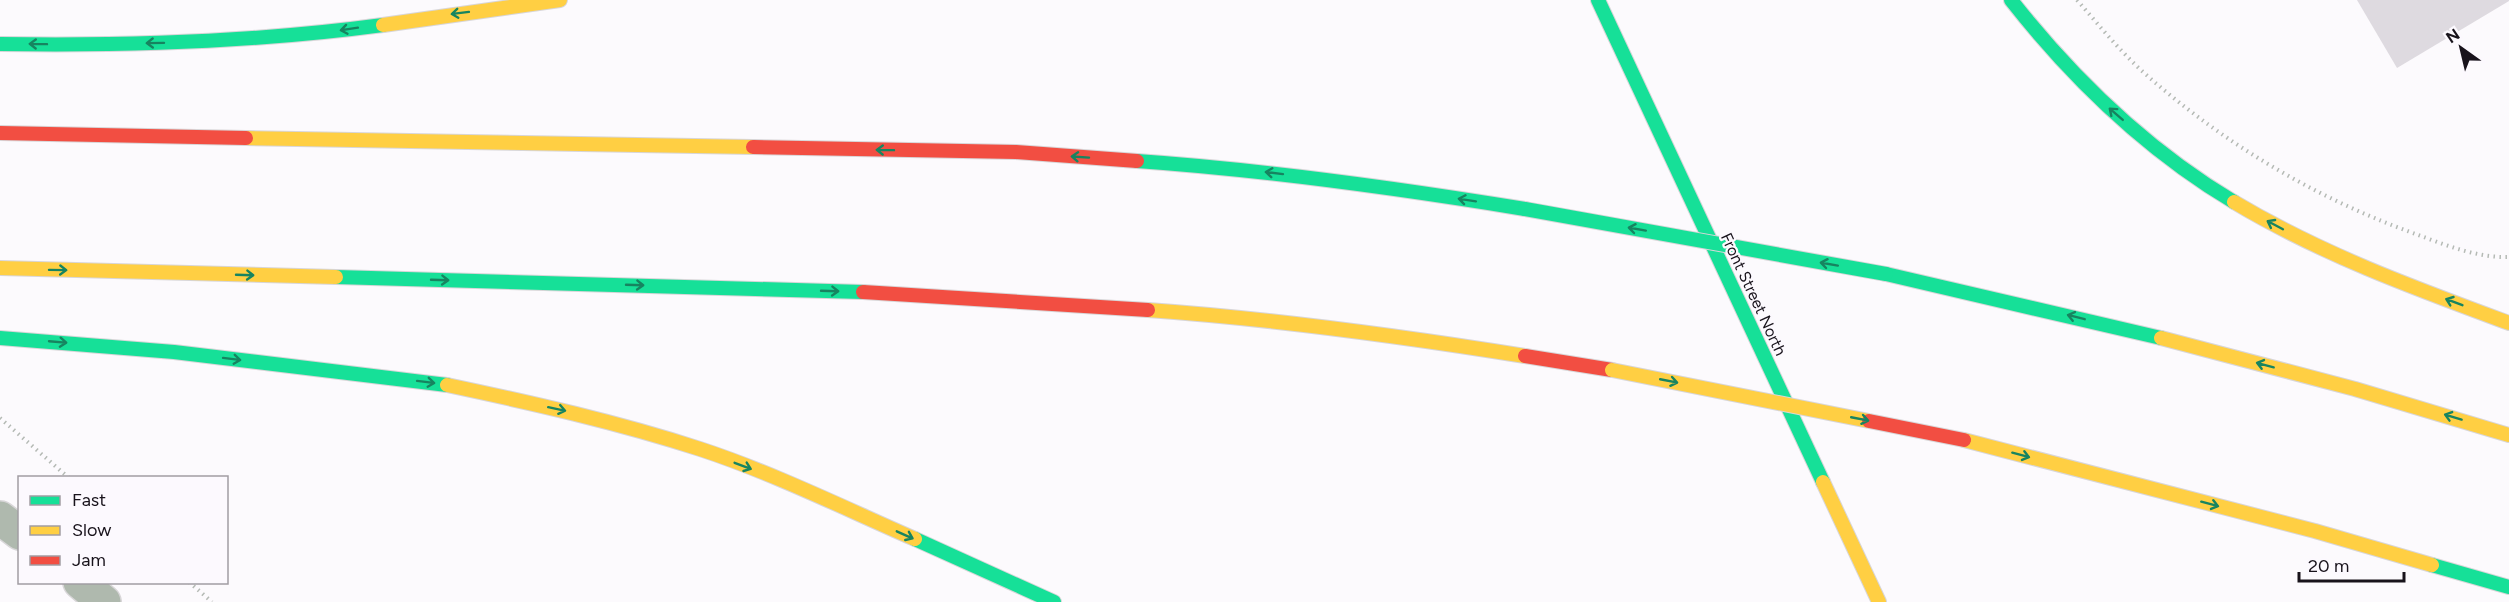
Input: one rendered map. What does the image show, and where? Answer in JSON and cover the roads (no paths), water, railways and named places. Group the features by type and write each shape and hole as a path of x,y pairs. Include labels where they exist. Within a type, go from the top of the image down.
{"main road":[{"path":"407,20 454,0"},
{"path":"0,44 76,45 237,41 338,30 560,0"},
{"name":"Front Street North","path":"1598,0 1879,602"},
{"path":"2011,0 2062,65 2102,102 2173,163 2235,204 2307,242 2395,280 2509,323"},
{"path":"0,133 1016,152 1207,166 1381,186 1525,209 1886,274 2041,308 2410,404 2509,435"},
{"path":"0,268 837,291 1028,301 1237,316 1348,328 1612,370 1964,440 2315,531 2509,587"},
{"path":"0,338 174,352 442,384 572,412 700,449 789,483 1054,602"}],"street":[{"path":"0,518 18,532"},
{"path":"82,584 104,602"}]}
